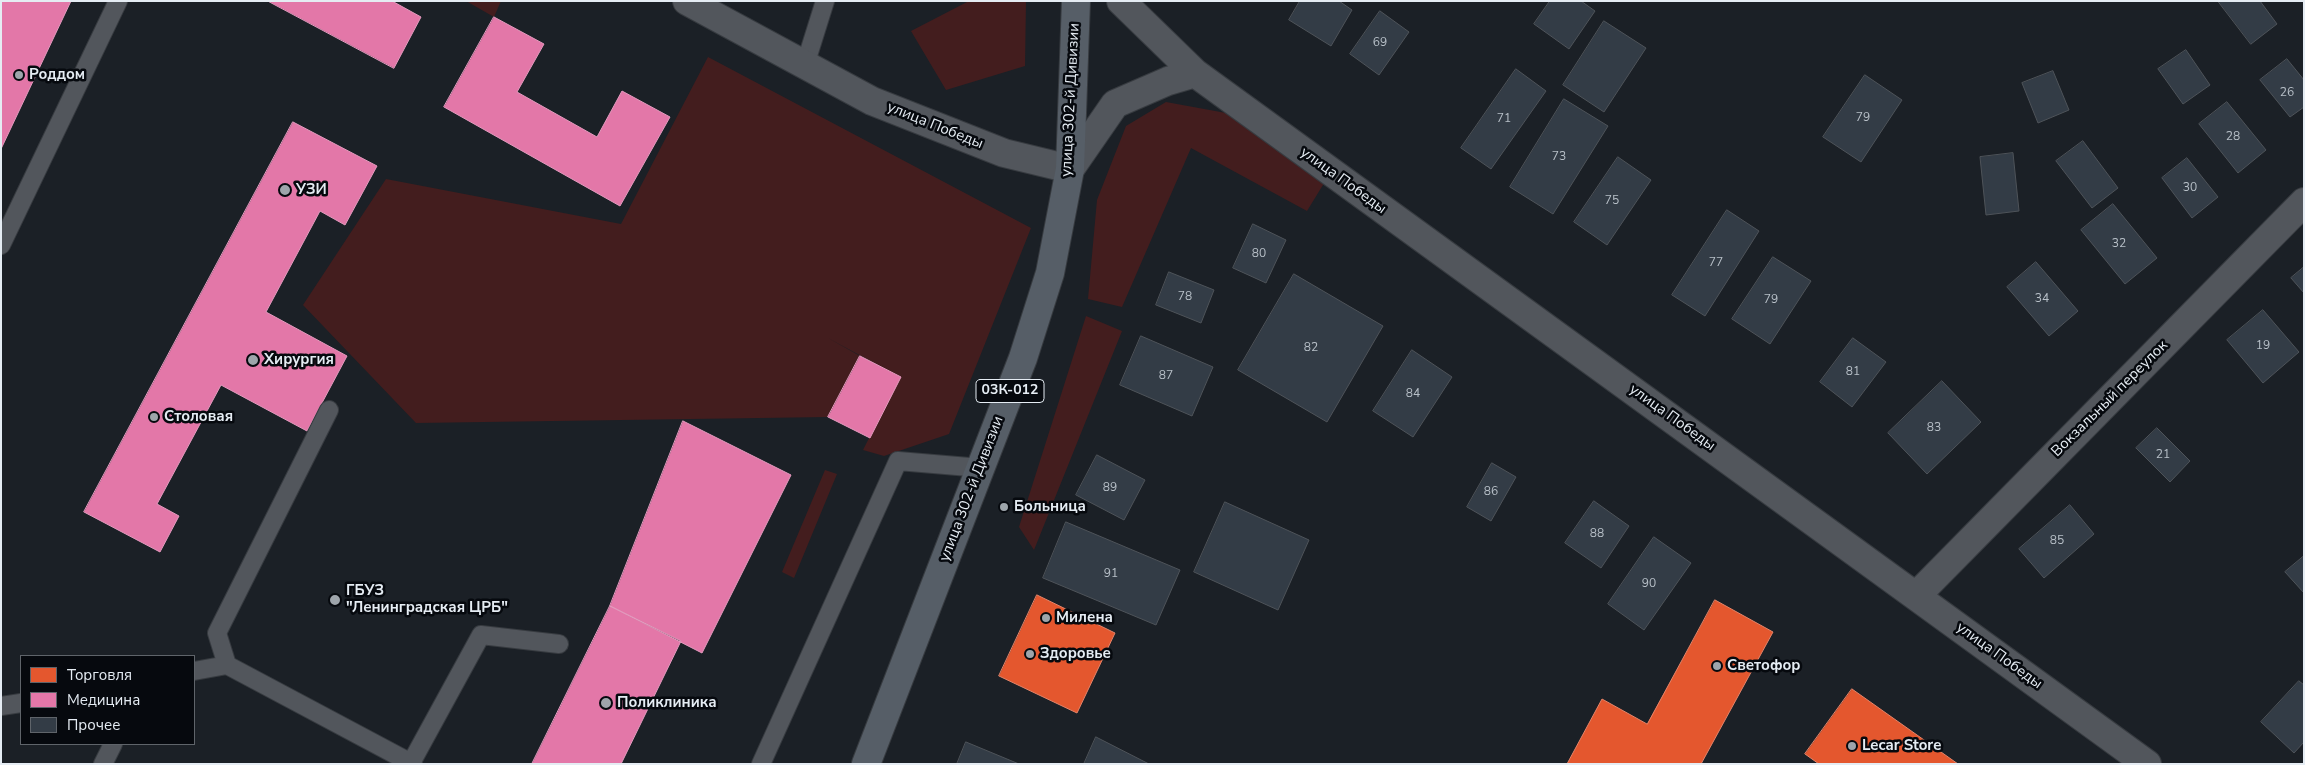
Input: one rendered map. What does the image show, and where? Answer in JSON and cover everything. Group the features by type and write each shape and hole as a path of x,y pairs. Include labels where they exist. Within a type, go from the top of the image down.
{"main road":[{"name":"улица 302-й Дивизии","path":"866,764 1023,358 1050,273 1070,169 1076,1"}],"street":[{"name":"улица Победы","path":"687,1 872,101 1004,153 1070,169"},
{"name":"улица Победы","path":"1121,1 1195,74 1917,595 2147,764"},
{"path":"1070,169 1115,104 1168,81 1195,74"},
{"name":"Вокзальный переулок","path":"1917,595 2304,202"}],"lane":[{"path":"1,245 118,1"},
{"path":"805,65 826,1"},
{"path":"227,665 216,633 329,410"},
{"path":"761,764 898,461 981,468"},
{"path":"195,671 227,665 412,763 481,635 559,644"},
{"path":"1,706 20,703"},
{"path":"103,764 112,745"}],"shaded area":[{"path":"466,1 501,1 494,17"},
{"path":"969,1 1026,1 1025,66 946,90 911,31"},
{"path":"708,57 1031,228 949,434 884,456 863,450 900,377 828,338 860,356 828,417 416,423 303,305 386,179 621,224"},
{"path":"1166,102 1226,113 1326,180 1307,211 1191,148 1122,307 1088,299 1097,200 1126,126"},
{"path":"1086,316 1122,331 1034,550 1019,527"},
{"path":"825,470 837,474 794,578 782,572"}],"building: Торговля":[{"path":"1037,595 1115,633 1077,713 999,676"},
{"name":"Светофор","path":"1715,600 1773,632 1701,764 1567,764 1602,699 1647,724"},
{"path":"1852,689 1958,764 1819,764 1805,754"}],"building: Медицина":[{"name":"Роддом","path":"1,1 71,1 1,149"},
{"path":"268,1 392,1 421,17 394,68"},
{"path":"494,17 544,44 517,92 597,137 622,91 670,117 620,206 444,107"},
{"name":"Хирургия","path":"293,122 377,166 345,225 320,211 266,312 347,356 307,431 221,385 157,504 179,516 160,552 84,512"},
{"path":"860,356 901,377 870,438 828,417"},
{"path":"683,421 791,475 702,653 610,606"},
{"name":"Поликлиника","path":"610,606 681,641 621,764 532,764"}],"building: Прочее":[{"path":"1300,1 1339,1 1352,10 1331,46 1289,20"},
{"path":"1550,1 1581,1 1595,11 1569,49 1534,24"},
{"path":"2218,1 2260,1 2277,24 2251,44"},
{"path":"1380,11 1409,32 1379,75 1350,54"},
{"path":"1604,21 1646,48 1604,112 1563,85"},
{"path":"2186,50 2210,85 2183,104 2158,69"},
{"path":"2287,59 2304,80 2304,107 2290,117 2260,80"},
{"path":"1516,69 1546,91 1491,169 1461,148"},
{"path":"2053,71 2069,110 2038,123 2022,83"},
{"path":"1865,75 1902,100 1861,162 1823,137"},
{"path":"1564,99 1608,126 1553,214 1510,187"},
{"path":"2227,102 2266,150 2238,173 2199,124"},
{"path":"2083,141 2118,188 2092,208 2056,161"},
{"path":"2013,153 2019,211 1986,215 1980,157"},
{"path":"1618,157 1651,180 1607,245 1574,222"},
{"path":"2187,158 2218,197 2192,218 2162,178"},
{"path":"2113,204 2157,258 2125,284 2081,230"},
{"path":"1727,210 1759,231 1705,316 1672,295"},
{"path":"1253,224 1286,240 1266,283 1233,268"},
{"path":"1773,257 1811,281 1770,344 1732,319"},
{"path":"2036,262 2078,311 2049,336 2007,287"},
{"path":"2304,267 2304,293 2291,278"},
{"path":"1169,272 1214,290 1201,323 1156,305"},
{"path":"1294,274 1383,326 1327,422 1238,370"},
{"path":"2263,310 2299,352 2263,383 2227,340"},
{"path":"1141,336 1213,367 1192,416 1120,385"},
{"path":"1853,338 1886,362 1852,407 1820,382"},
{"path":"1412,350 1452,377 1413,437 1373,411"},
{"path":"1942,381 1981,422 1927,474 1888,433"},
{"path":"2157,428 2190,461 2170,482 2136,448"},
{"path":"1097,455 1145,480 1124,520 1076,495"},
{"path":"1492,463 1516,477 1491,521 1467,507"},
{"path":"1594,501 1629,526 1601,568 1565,543"},
{"path":"1225,502 1309,540 1278,610 1194,572"},
{"path":"2070,505 2094,534 2044,578 2019,549"},
{"path":"1066,522 1180,570 1156,625 1043,578"},
{"path":"1654,537 1691,563 1644,630 1608,604"},
{"path":"2304,556 2304,593 2285,572"},
{"path":"2299,681 2304,685 2304,742 2294,753 2261,722"},
{"path":"1096,737 1149,764 1084,764"},
{"path":"966,742 1019,764 957,764"}],"place":[{"name":"Роддом","path":"19,75"},
{"name":"УЗИ","path":"285,190"},
{"name":"Хирургия","path":"253,360"},
{"name":"Столовая","path":"154,417"},
{"name":"Больница","path":"1004,507"},
{"name":"ГБУЗ \"Ленинградская ЦРБ\"","path":"335,600"},
{"name":"Милена","path":"1046,618"},
{"name":"Здоровье","path":"1030,654"},
{"name":"Светофор","path":"1717,666"},
{"name":"Поликлиника","path":"606,703"},
{"name":"Lecar Store","path":"1852,746"}]}
